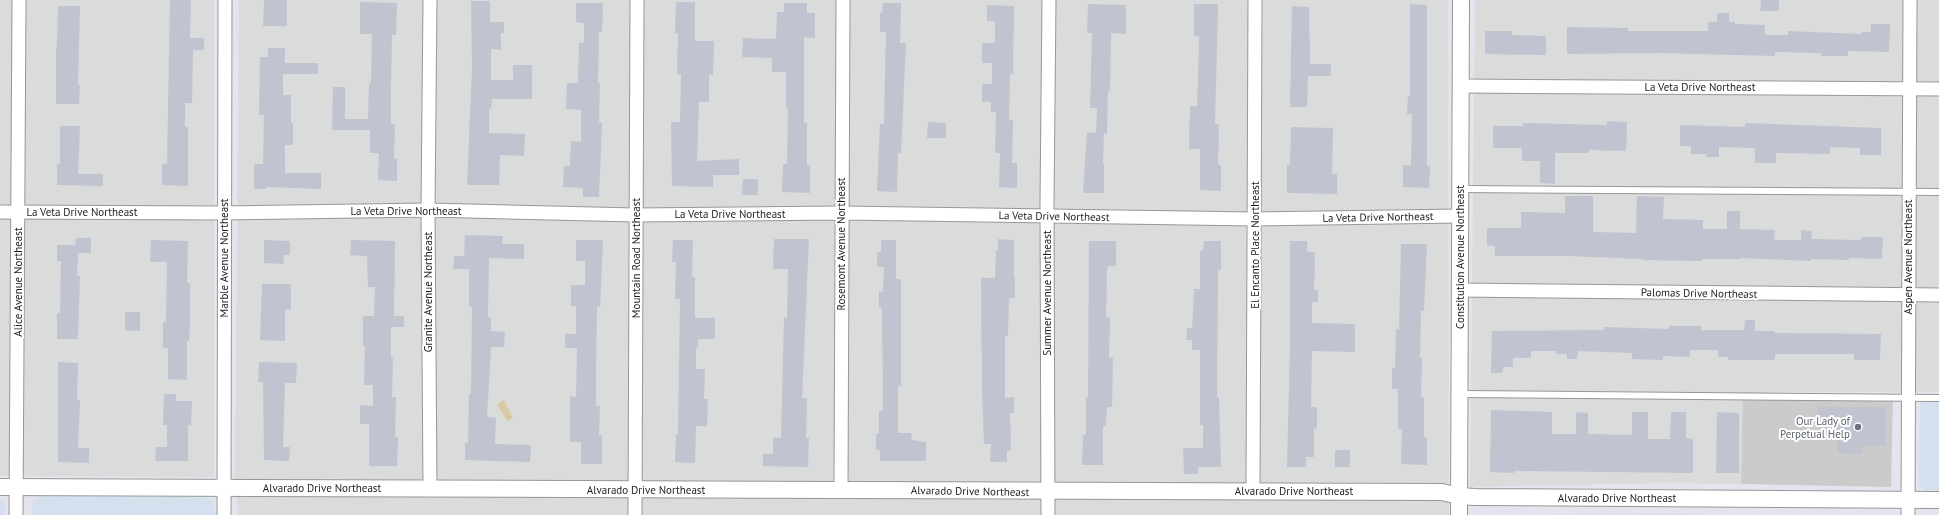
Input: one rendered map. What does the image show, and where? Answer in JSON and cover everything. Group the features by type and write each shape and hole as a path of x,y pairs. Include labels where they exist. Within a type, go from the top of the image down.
{"street":[{"name":"Alice Avenue Northeast","path":"16,515 19,0"},
{"name":"Marble Avenue Northeast","path":"224,515 225,0"},
{"name":"Granite Avenue Northeast","path":"430,0 428,210 430,488"},
{"name":"Mountain Road Northeast","path":"635,515 637,0"},
{"name":"Rosemont Avenue Northeast","path":"840,489 843,0"},
{"name":"Summer Avenue Northeast","path":"1048,515 1047,216 1049,0"},
{"name":"El Encanto Place Northeast","path":"1254,490 1255,0"},
{"name":"Constitution Avenue Northeast","path":"1459,515 1461,0"},
{"name":"Aspen Avenue Northeast","path":"1908,507 1909,398 1907,295 1910,0"},
{"name":"La Veta Drive Northeast","path":"1461,86 1939,89"},
{"name":"La Veta Drive Northeast","path":"0,212 224,213 428,210 636,215 841,213 1255,218 1460,216"},
{"name":"Palomas Drive Northeast","path":"1460,290 1939,295"},
{"name":"Alvarado Drive Northeast","path":"0,487 635,490 840,489 1047,492 1254,490 1442,492 1459,496 1908,507 1939,500"}],"lane":[{"path":"1460,189 1939,192"},
{"path":"1460,394 1939,398"}],"shaded area":[{"path":"0,0 214,0 214,477 0,476"},
{"path":"239,0 1448,0 1449,515 238,515 235,475"},
{"path":"1475,0 1939,0 1939,392 1743,392 1741,484 1664,483 1470,487"},
{"path":"1743,392 1893,395 1891,487 1741,484"},
{"path":"504,400 513,418 507,421 497,404"},
{"path":"1920,402 1939,402 1939,490 1926,490 1921,487 1919,482"},
{"path":"40,496 207,497 213,500 215,515 32,515 32,504 35,499"},
{"path":"0,498 5,504 5,515 0,515"},
{"path":"1683,514 1724,515 1473,515"}],"building":[{"path":"170,0 191,0 190,38 204,38 204,50 193,50 192,103 185,103 185,127 188,127 188,186 162,185 162,164 167,164"},
{"path":"264,0 287,0 287,26 263,26"},
{"path":"1761,0 1779,0 1779,11 1760,11"},
{"path":"471,1 490,1 490,22 504,22 504,33 501,33 501,50 491,49 491,80 513,80 513,65 532,65 532,99 492,99 491,109 489,109 489,133 525,134 524,156 500,155 499,185 467,185 472,69"},
{"path":"360,2 397,3 396,35 392,35 391,124 395,124 394,159 397,159 397,181 378,180 379,153 370,153 370,130 332,130 333,87 345,87 345,119 368,119 369,83 371,83 372,34 360,34"},
{"path":"676,2 695,2 695,41 714,41 713,75 709,75 709,102 699,102 697,161 739,159 739,175 713,175 713,187 672,186 671,122 680,122 681,74 677,74 678,33 675,33"},
{"path":"576,3 603,3 602,32 599,32 599,122 602,123 599,197 583,197 583,188 563,187 564,166 570,166 571,141 581,142 581,110 566,109 567,83 578,83 579,43 584,43 584,23 576,22"},
{"path":"784,3 807,3 807,13 815,13 815,38 804,37 804,123 807,123 807,165 810,165 810,193 782,192 783,164 787,164 788,109 786,109 786,72 772,72 772,58 742,57 743,38 776,39 777,12 784,12"},
{"path":"883,3 901,3 900,43 906,43 901,153 898,153 897,192 877,191 880,124 884,124 886,32 880,32 880,13 882,13"},
{"path":"1088,4 1126,5 1126,34 1111,33 1110,91 1108,91 1107,134 1104,134 1104,193 1083,193 1087,132 1096,133 1097,108 1090,108 1092,33 1087,33"},
{"path":"1194,4 1218,4 1215,124 1219,124 1218,165 1221,165 1221,191 1200,190 1200,149 1189,149 1190,106 1197,106 1198,84 1199,36 1194,36"},
{"path":"1410,4 1427,5 1427,166 1430,166 1429,188 1403,187 1403,165 1411,165 1412,114 1407,114 1408,96 1410,97"},
{"path":"987,5 1014,6 1013,74 1010,74 1009,120 1013,120 1012,163 1017,163 1017,188 999,187 1000,153 995,153 996,112 991,112 991,102 982,102 982,84 992,84 992,63 982,63 982,43 995,43 995,21 987,21"},
{"path":"58,6 80,6 79,104 56,104"},
{"path":"1292,6 1309,7 1310,64 1331,64 1331,76 1308,76 1307,107 1290,107"},
{"path":"1717,13 1729,13 1729,22 1735,22 1735,24 1765,25 1765,35 1788,35 1788,31 1861,34 1861,32 1871,32 1871,24 1890,24 1889,52 1848,51 1848,56 1821,56 1821,53 1775,52 1775,56 1660,53 1567,54 1567,27 1628,28 1628,31 1708,31 1708,22 1717,22"},
{"path":"1485,31 1512,31 1512,35 1546,36 1546,55 1485,54"},
{"path":"268,48 285,48 285,63 318,63 318,74 283,74 283,95 291,95 291,123 293,123 293,145 285,145 285,173 321,173 321,189 266,187 266,189 254,189 254,164 263,164 264,115 259,115 260,57 268,57"},
{"path":"1607,121 1627,122 1626,151 1589,150 1589,153 1555,153 1555,184 1540,183 1540,161 1522,161 1522,148 1493,148 1493,126 1523,126 1523,123 1607,125"},
{"path":"928,122 946,123 946,138 927,138"},
{"path":"1745,123 1881,128 1881,155 1860,155 1860,148 1830,147 1830,154 1776,153 1776,163 1755,163 1755,148 1719,147 1719,157 1706,157 1706,154 1691,154 1691,146 1680,146 1680,125 1745,127"},
{"path":"60,126 80,126 78,174 103,174 103,186 57,185 57,164 60,164"},
{"path":"1291,127 1333,128 1332,174 1337,174 1337,194 1287,193 1287,165 1290,165"},
{"path":"743,179 758,179 758,195 742,195"},
{"path":"1565,196 1593,196 1593,232 1636,233 1637,196 1664,197 1663,219 1703,220 1703,229 1727,229 1727,211 1740,211 1740,229 1775,230 1774,240 1801,240 1801,230 1812,231 1811,239 1861,240 1861,237 1883,237 1882,259 1811,259 1811,261 1740,258 1702,259 1702,261 1642,260 1568,256 1495,256 1495,246 1487,246 1487,228 1521,228 1521,212 1565,213"},
{"path":"465,235 503,236 502,244 524,244 524,259 489,258 488,317 491,317 491,331 505,332 504,347 491,347 487,417 496,418 495,444 531,445 530,462 465,460 465,443 468,443 469,394 471,394 472,307 469,307 469,269 453,269 454,256 464,256"},
{"path":"76,238 91,238 91,253 78,253 77,276 80,276 78,339 57,339 57,313 60,313 61,261 57,261 57,245 75,245"},
{"path":"774,239 809,239 802,398 807,398 806,438 809,438 808,467 763,466 763,454 773,454 773,438 781,438 784,318 787,318 788,269 773,269"},
{"path":"998,239 1014,240 1015,298 1009,298 1008,336 1005,336 1005,398 1014,397 1014,413 1010,413 1011,451 1007,451 1007,462 990,462 991,444 984,444 981,278 995,278"},
{"path":"151,240 188,241 187,283 190,283 190,323 189,341 187,341 187,380 168,379 168,348 163,348 163,322 166,322 167,262 150,262"},
{"path":"264,240 290,241 290,255 284,255 283,264 264,263"},
{"path":"351,240 395,241 394,316 404,316 404,327 391,327 391,358 393,358 392,397 396,397 395,437 398,437 397,466 369,466 369,424 360,424 360,405 373,406 373,385 364,385 365,346 363,346 363,316 374,316 375,287 368,287 367,256 350,255"},
{"path":"576,240 603,240 600,307 597,307 596,366 596,406 600,406 599,435 602,435 602,464 581,464 581,442 570,442 570,396 576,397 577,348 565,348 565,334 576,334 576,306 571,306 571,285 585,285 585,261 576,261"},
{"path":"673,240 693,240 692,277 695,277 695,318 715,318 715,339 698,339 698,348 696,347 696,369 705,369 704,399 708,399 707,426 696,426 695,463 675,462 676,434 678,434 680,299 675,299 676,262 672,262"},
{"path":"881,240 896,240 896,279 901,279 901,386 898,386 898,433 911,433 912,440 926,442 926,461 880,461 880,450 876,450 876,434 879,433 879,411 883,411 882,308 879,308 879,291 883,292 884,267 877,267 877,252 881,252"},
{"path":"1089,241 1116,241 1116,266 1108,266 1107,272 1106,317 1110,318 1109,358 1113,358 1112,407 1107,407 1106,426 1103,426 1103,465 1082,465 1083,435 1086,435 1086,397 1088,397"},
{"path":"1204,241 1221,241 1221,270 1218,270 1217,397 1219,397 1221,467 1198,467 1198,474 1184,474 1183,448 1203,448 1203,425 1200,425 1200,350 1192,350 1192,340 1186,340 1187,328 1192,328 1194,289 1200,289 1200,251 1203,251"},
{"path":"1290,241 1307,241 1307,252 1315,252 1314,290 1318,290 1318,302 1312,302 1312,323 1355,324 1355,352 1312,351 1311,407 1317,407 1317,429 1314,428 1314,457 1306,457 1306,467 1287,467 1290,347"},
{"path":"1401,244 1427,244 1424,311 1421,310 1420,358 1422,358 1421,397 1424,397 1424,437 1427,437 1427,465 1401,464 1402,429 1398,429 1398,389 1392,389 1392,368 1395,368 1396,329 1399,329"},
{"path":"262,284 291,284 291,310 285,310 285,341 260,340"},
{"path":"125,312 140,312 140,331 125,330"},
{"path":"1745,320 1755,320 1755,331 1775,331 1775,333 1881,334 1880,360 1854,360 1854,354 1775,354 1775,360 1728,360 1728,357 1718,357 1718,350 1690,350 1690,357 1663,356 1663,360 1632,359 1632,353 1578,351 1577,359 1567,359 1567,354 1556,354 1556,351 1531,351 1531,358 1513,358 1513,367 1503,367 1502,373 1491,373 1492,331 1604,330 1604,327 1669,329 1669,326 1701,326 1701,330 1744,330"},
{"path":"58,362 78,363 77,400 80,400 78,448 89,448 89,463 58,462"},
{"path":"259,362 297,363 296,383 285,383 283,447 290,447 289,461 264,460 263,382 258,382"},
{"path":"164,394 176,394 176,401 192,401 191,425 188,425 188,461 155,461 156,447 167,447 167,425 163,425"},
{"path":"1817,407 1886,407 1885,446 1862,446 1862,454 1837,453 1838,428 1817,427"},
{"path":"1491,410 1552,412 1552,434 1576,434 1576,412 1588,413 1588,434 1632,435 1632,412 1648,412 1648,439 1670,439 1671,412 1686,412 1686,438 1693,439 1693,473 1490,472"},
{"path":"1717,412 1739,413 1739,473 1716,473"},
{"path":"1335,450 1350,450 1350,467 1335,467"}],"place":[{"name":"Our Lady of Perpetual Help","path":"1858,427"}]}
